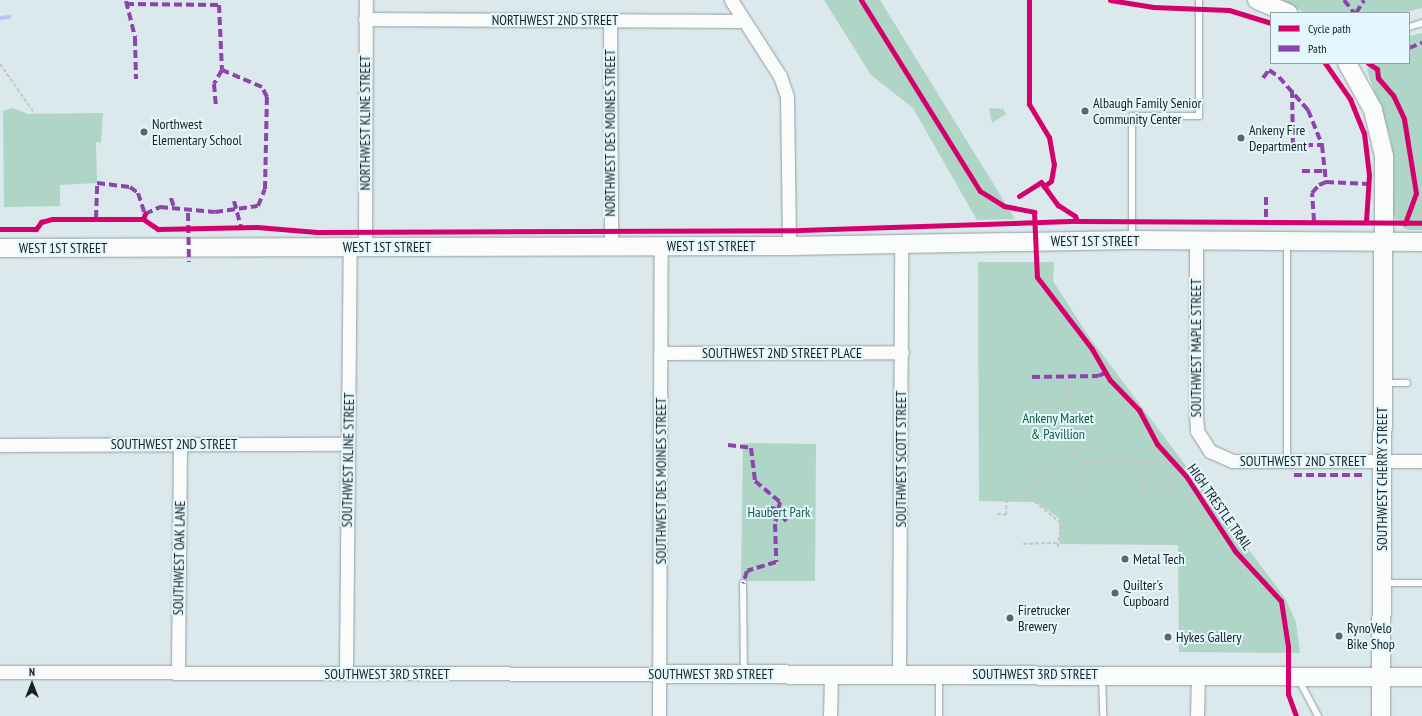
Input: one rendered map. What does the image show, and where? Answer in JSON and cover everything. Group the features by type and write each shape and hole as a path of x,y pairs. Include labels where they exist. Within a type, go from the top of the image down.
{"street":[{"name":"NORTHWEST KLINE STREET","path":"358,247 366,0"},
{"path":"731,0 782,81 787,96 789,246"},
{"path":"1257,0 1286,12"},
{"name":"NORTHWEST 2ND STREET","path":"366,19 744,21"},
{"name":"NORTHWEST DES MOINES STREET","path":"610,20 611,246"},
{"name":"SOUTHWEST CHERRY STREET","path":"1350,64 1374,110 1380,133 1385,178 1383,242 1381,716"},
{"name":"WEST 1ST STREET","path":"0,248 789,246 1132,240 1422,242"},
{"name":"SOUTHWEST MAPLE STREET","path":"1196,241 1196,415 1200,440 1210,451"},
{"name":"SOUTHWEST SCOTT STREET","path":"900,674 902,352 901,245"},
{"name":"SOUTHWEST DES MOINES STREET","path":"659,716 662,353 661,246"},
{"name":"SOUTHWEST KLINE STREET","path":"346,673 348,444 358,247"},
{"name":"SOUTHWEST 2ND STREET PLACE","path":"662,353 902,352"},
{"name":"SOUTHWEST OAK LANE","path":"178,672 180,444"},
{"name":"SOUTHWEST 2ND STREET","path":"0,445 348,444"},
{"name":"SOUTHWEST 2ND STREET","path":"1210,451 1232,461 1422,462"},
{"name":"SOUTHWEST 3RD STREET","path":"0,672 831,675 1102,674 1422,677"},
{"path":"830,716 831,675"},
{"path":"1197,716 1198,675"}],"lane":[{"path":"1132,240 1132,116 1199,116 1199,0"},
{"path":"1410,27 1422,23"},
{"path":"1287,241 1287,461"},
{"path":"1382,383 1407,383"},
{"path":"743,583 744,674"},
{"path":"1382,583 1422,583"},
{"path":"939,674 939,716"},
{"path":"1102,674 1103,716"},
{"path":"1296,675 1318,716"}],"path":[{"path":"0,64 35,114"},
{"path":"1068,377 1068,435 1074,454 1083,461 1174,463"},
{"path":"1033,435 1068,435"},
{"path":"997,514 1006,515 1007,497 1023,496 1074,454"},
{"path":"1082,496 1083,461"},
{"path":"1142,463 1142,500"},
{"path":"1142,489 1168,488 1185,475"},
{"path":"1168,488 1168,501"},
{"path":"1029,491 1031,499 1061,523 1058,547"},
{"path":"1023,544 1058,544"}],"green space":[{"path":"824,0 880,0 1015,219 977,220 913,108 871,75"},
{"path":"1282,0 1422,0 1422,8 1406,12 1303,12"},
{"path":"1422,33 1422,230 1408,230 1399,225 1393,214 1394,161 1390,136 1367,70 1370,64 1410,64 1410,36"},
{"path":"13,108 28,114 103,113 101,143 96,142 97,183 60,185 60,206 4,207 3,111"},
{"path":"989,108 1003,109 1006,114 992,123"},
{"name":"Ankeny Market & Pavillion","path":"978,262 1054,262 1053,281 1087,334 1285,598 1296,622 1300,653 1179,652 1178,545 1060,544 1059,518 1036,502 979,501"},
{"name":"Haubert Park","path":"743,443 816,444 815,581 741,581"}],"waterway":[{"path":"0,18 9,17"}],"marked path":[{"path":"1344,0 1353,12"},
{"path":"1357,12 1364,0"},
{"path":"126,1 135,38 136,79"},
{"path":"126,4 219,5 222,70 214,84 216,107"},
{"path":"1410,48 1422,43"},
{"path":"96,218 97,183 130,187 138,193 145,214 160,207 215,212 258,206 265,189 267,97 262,87 222,70"},
{"path":"1263,78 1269,70 1279,77 1308,110 1322,145 1326,182"},
{"path":"1292,90 1293,148"},
{"path":"1293,145 1322,145"},
{"path":"1302,171 1327,171"},
{"path":"1314,221 1312,193 1319,185 1326,182 1369,184"},
{"path":"1266,197 1266,222"},
{"path":"171,198 174,207"},
{"path":"234,201 241,227"},
{"path":"188,213 189,262"},
{"path":"1032,377 1098,376 1105,373"},
{"path":"728,445 751,448 755,481 780,502 775,524 776,562 747,571 743,583"},
{"path":"1294,475 1363,475"},
{"path":"770,508 776,509 786,521"}],"cycle path":[{"name":"HIGH TRESTLE TRAIL","path":"861,0 980,191 1004,206 1034,212 1037,277 1092,349 1110,380 1139,410 1157,444 1186,476 1235,551 1281,601 1288,646 1288,694 1296,716"},
{"path":"1029,0 1029,104 1049,137 1054,164 1051,181 1044,186"},
{"path":"1110,0 1153,7 1229,10 1270,23"},
{"path":"1326,64 1350,99 1364,133 1369,175 1366,221"},
{"path":"1370,64 1377,69 1378,78 1393,95 1404,119 1416,193 1405,223"},
{"path":"1019,196 1041,182 1058,205 1075,216 1077,221"},
{"path":"145,214 143,219 158,229 257,227 317,232 800,230 1077,221 1422,223"},
{"path":"0,229 36,229 41,222 52,219 143,219"}],"place":[{"name":"Albaugh Family Senior Community Center","path":"1085,111"},
{"name":"Northwest Elementary School","path":"144,132"},
{"name":"Ankeny Fire Department","path":"1241,138"},
{"name":"Metal Tech","path":"1125,559"},
{"name":"Quilter's Cupboard","path":"1115,593"},
{"name":"Firetrucker Brewery","path":"1010,618"},
{"name":"RynoVelo Bike Shop","path":"1339,636"},
{"name":"Hykes Gallery","path":"1168,637"}]}
